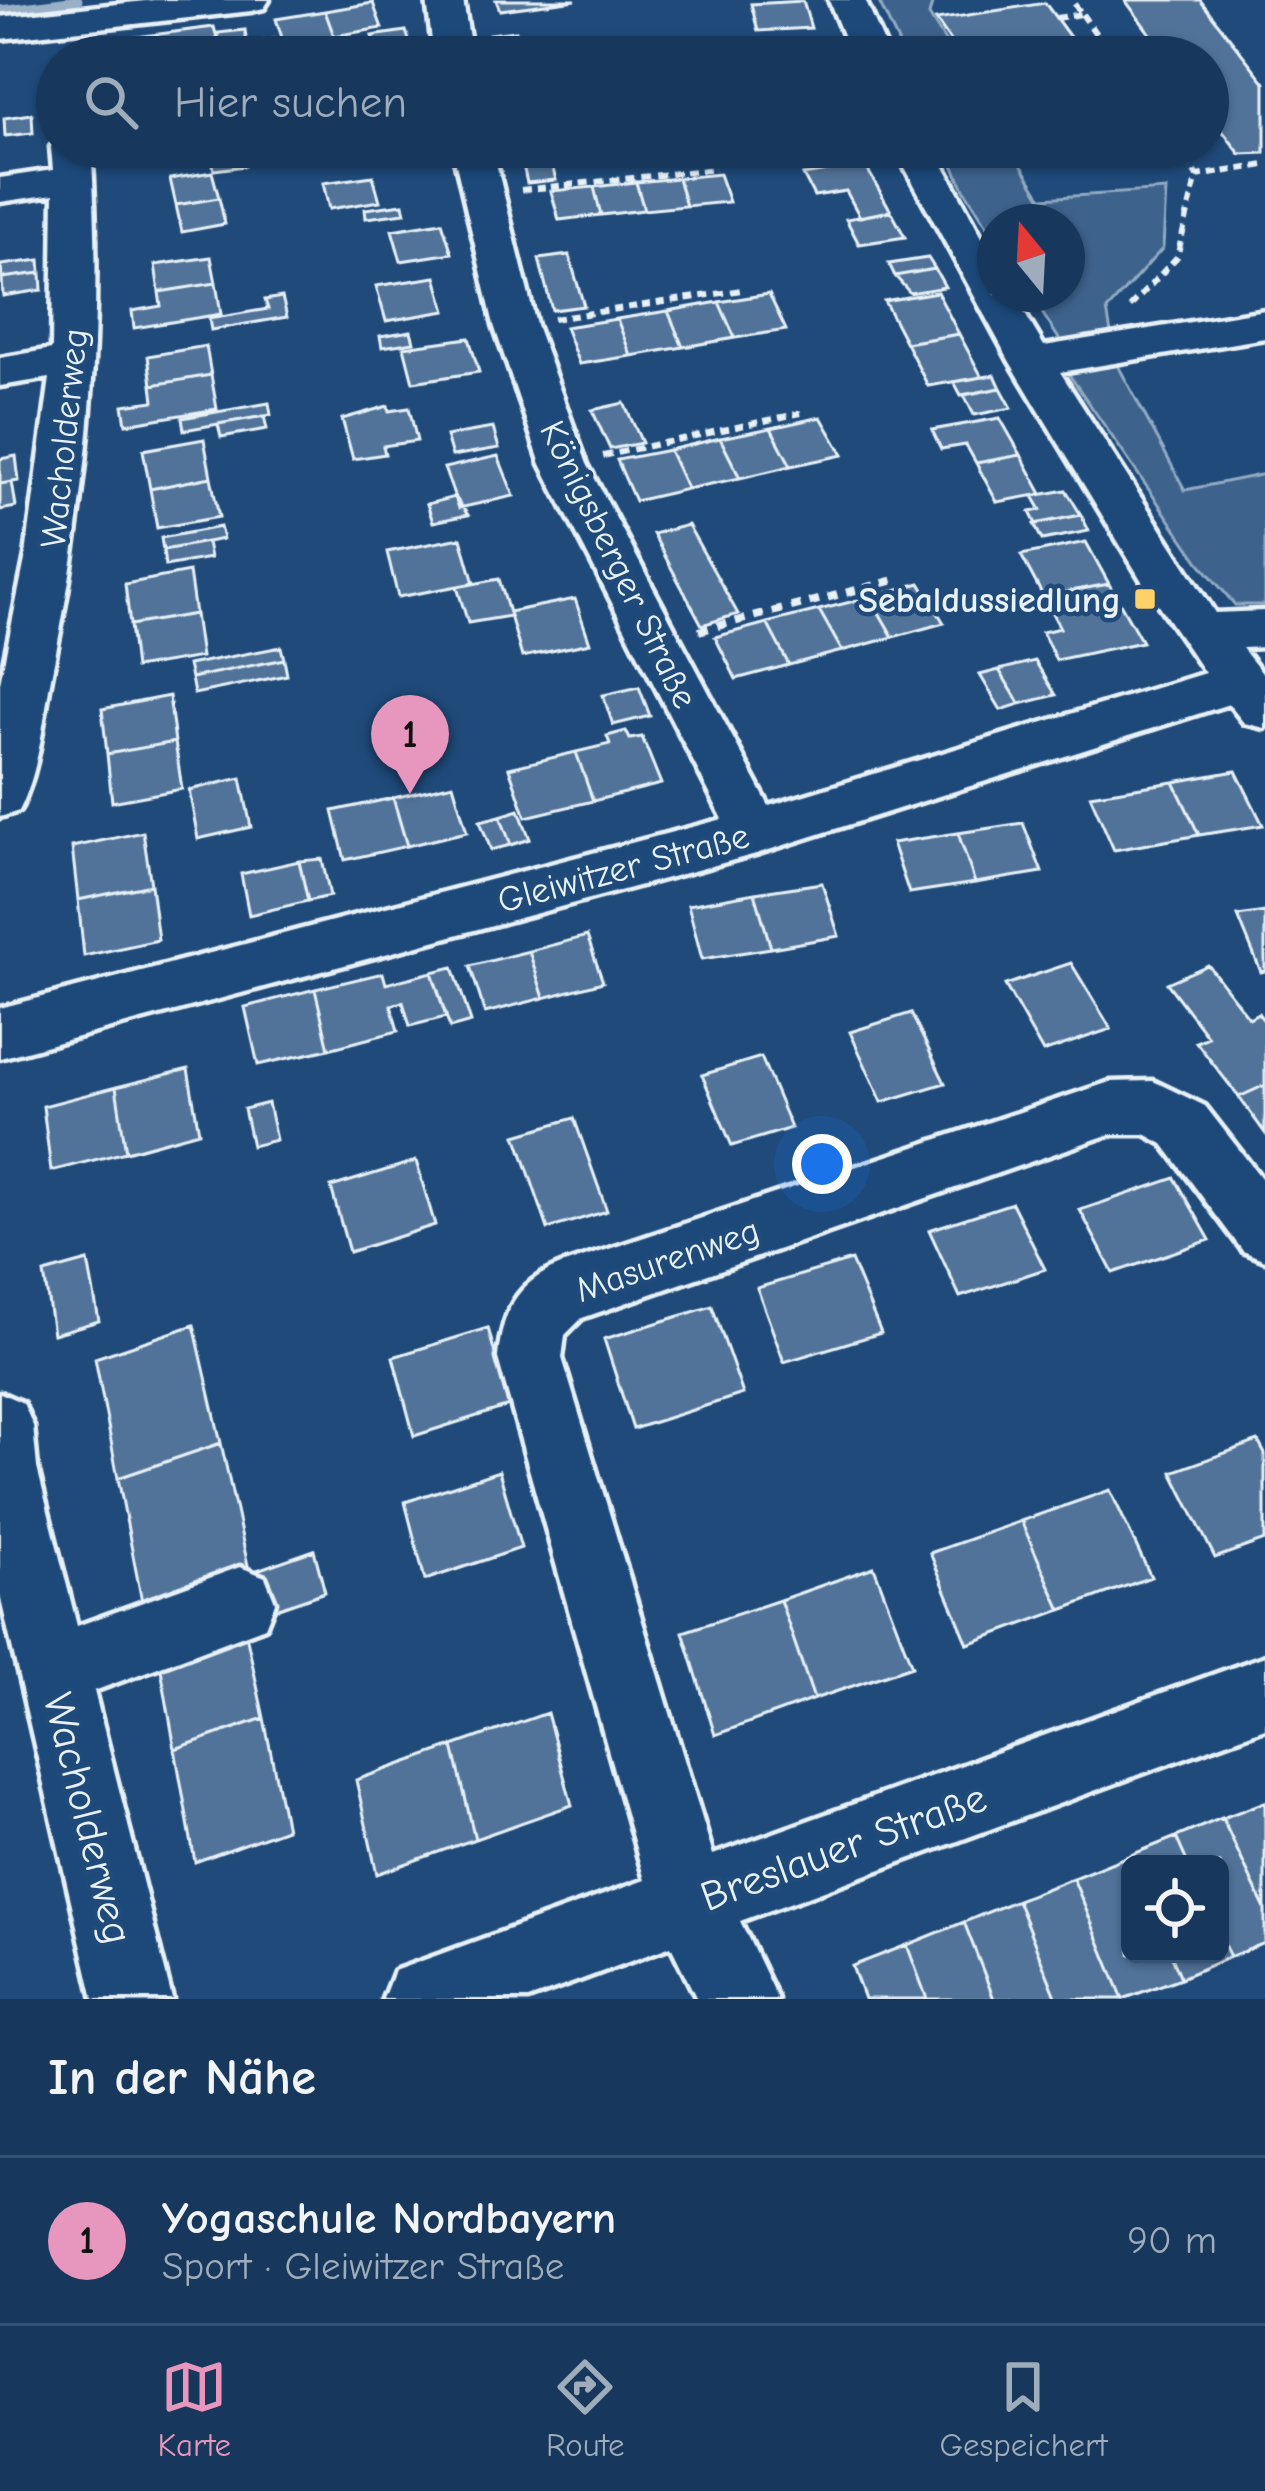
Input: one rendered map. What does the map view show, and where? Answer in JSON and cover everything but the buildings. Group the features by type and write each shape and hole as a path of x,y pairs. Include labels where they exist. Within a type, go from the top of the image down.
{"street":[{"path":"67,36 117,8 251,0"},
{"path":"445,0 450,36"},
{"path":"847,0 862,36"},
{"path":"0,28 40,36"},
{"path":"0,190 59,168"},
{"name":"Wacholderweg","path":"0,796 47,590 76,361 72,168"},
{"name":"Königsberger Straße","path":"477,168 515,325 564,464 653,643 756,832"},
{"path":"926,168 1032,362 1203,632 1252,697"},
{"path":"1032,362 1265,324"},
{"path":"0,372 76,361"},
{"path":"0,599 47,590"},
{"path":"1203,632 1265,629"},
{"name":"Gleiwitzer Straße","path":"0,1033 1252,697"},
{"name":"Masurenweg","path":"738,1999 689,1901 530,1358 534,1321 561,1295 1110,1108 1153,1106 1184,1125 1265,1231"},
{"name":"Wacholderweg","path":"2,1455 133,1999"},
{"path":"53,1670 239,1602"},
{"name":"Breslauer Straße","path":"422,1999 1265,1692"}],"path":[{"path":"1071,0 1097,36"},
{"path":"1056,18 1082,14"},
{"path":"1197,176 1265,165"},
{"path":"1118,349 1116,322 1178,256 1197,176 1191,168"},
{"path":"483,194 715,169"},
{"path":"515,325 742,290"},
{"path":"564,464 801,412"},
{"path":"653,643 895,580"}],"shaded area":[{"path":"878,0 933,0 929,15 942,36 895,36"},
{"path":"954,168 1023,168 1042,198 1166,190 1163,248 1107,310 1111,333 1063,345 1042,312 1085,312 1085,204 977,204 977,210"},
{"path":"1115,360 1185,490 1265,474 1265,605 1235,605 1199,562 1068,373 1075,366"}],"waterway":[{"path":"0,10 78,0"}],"place":[{"name":"Sebaldussiedlung","path":"1145,599"},
{"name":"Yogaschule Nordbayern","path":"410,794"}]}
